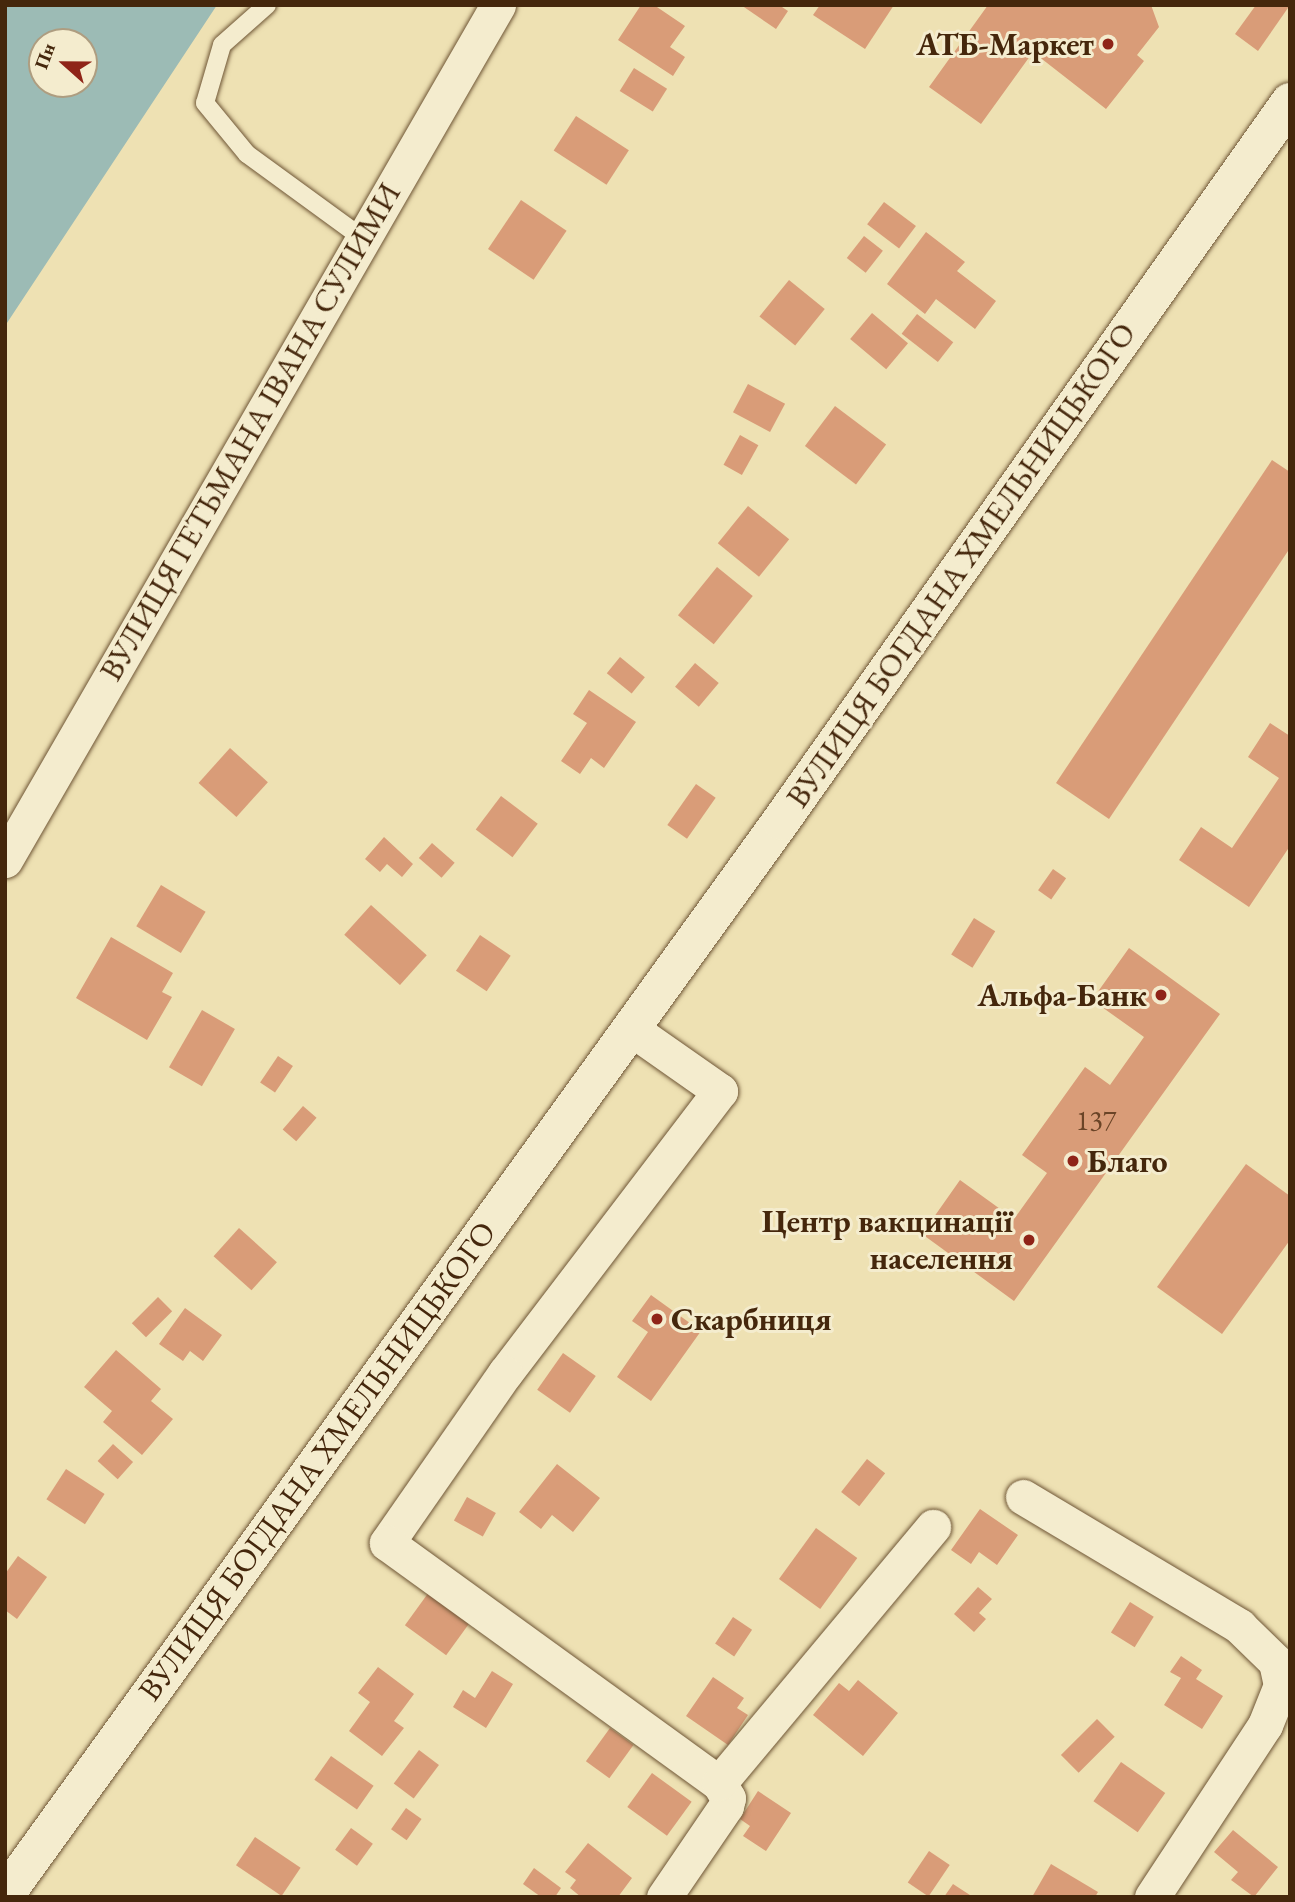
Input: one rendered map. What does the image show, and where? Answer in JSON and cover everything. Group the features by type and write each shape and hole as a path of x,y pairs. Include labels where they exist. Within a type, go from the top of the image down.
{"main road":[{"name":"ВУЛИЦЯ БОГДАНА ХМЕЛЬНИЦЬКОГО","path":"5,1895 631,1028 1290,102"}],"street":[{"name":"ВУЛИЦЯ ГЕТЬМАНА ІВАНА СУЛИМИ","path":"5,860 361,237 498,5"},
{"path":"631,1028 720,1091 505,1373 387,1544 719,1783 728,1798 726,1806 664,1897"},
{"path":"1023,1497 1239,1626 1276,1662 1281,1685 1265,1726 1152,1897"},
{"path":"719,1783 933,1527"}],"lane":[{"path":"267,5 222,45 205,103 247,154 361,237"}],"water":[{"path":"5,5 217,5 5,326"}],"building":[{"path":"641,5 654,5 685,26 670,47 685,57 673,76 618,40"},
{"path":"741,5 779,5 788,11 776,29"},
{"path":"820,5 894,5 865,49 813,15"},
{"path":"988,5 1151,5 1159,27 1137,55 1144,61 1106,109 1033,52 981,124 929,87"},
{"path":"1256,5 1290,5 1258,51 1235,34"},
{"path":"634,68 667,89 653,112 620,91"},
{"path":"576,116 629,150 607,185 554,150"},
{"path":"521,200 567,231 534,280 488,249"},
{"path":"884,202 916,226 899,248 867,224"},
{"path":"926,232 965,262 957,271 996,301 975,329 936,299 925,314 887,284"},
{"path":"864,236 883,251 866,273 847,258"},
{"path":"789,280 825,309 795,345 759,317"},
{"path":"872,313 908,343 886,369 850,339"},
{"path":"917,314 953,342 938,362 902,334"},
{"path":"748,384 785,404 770,432 733,412"},
{"path":"835,406 886,445 856,484 805,446"},
{"path":"740,435 758,445 742,475 724,465"},
{"path":"1272,460 1290,472 1290,548 1109,819 1056,783"},
{"path":"748,506 789,539 759,577 718,543"},
{"path":"717,567 753,596 714,644 678,615"},
{"path":"620,657 645,677 632,693 607,673"},
{"path":"695,663 719,683 699,707 675,687"},
{"path":"589,690 636,722 604,768 591,758 580,774 561,761 587,723 573,714"},
{"path":"1270,723 1290,736 1290,846 1249,907 1179,860 1201,827 1232,848 1279,778 1248,757"},
{"path":"230,748 268,782 236,817 199,783"},
{"path":"696,784 716,798 687,839 667,825"},
{"path":"501,796 538,824 512,857 476,830"},
{"path":"384,837 413,864 402,877 387,864 380,872 365,859"},
{"path":"432,843 455,863 442,878 419,858"},
{"path":"1053,869 1066,878 1051,899 1038,890"},
{"path":"161,885 206,912 181,953 136,926"},
{"path":"371,905 427,955 400,985 344,935"},
{"path":"974,918 995,931 972,968 951,954"},
{"path":"480,935 511,956 487,991 456,971"},
{"path":"111,937 173,973 162,992 172,997 147,1040 76,998"},
{"path":"1129,948 1220,1014 1014,1301 922,1234 960,1180 1014,1219 1047,1173 1022,1155 1085,1067 1110,1085 1144,1037 1092,1000"},
{"path":"202,1010 235,1029 202,1086 169,1067"},
{"path":"278,1056 293,1066 275,1093 260,1083"},
{"path":"303,1106 317,1118 296,1141 283,1129"},
{"path":"1246,1164 1290,1196 1290,1240 1222,1334 1157,1287"},
{"path":"239,1228 277,1262 251,1290 214,1256"},
{"path":"651,1295 701,1331 651,1401 617,1377 648,1332 632,1321"},
{"path":"158,1297 172,1311 146,1337 132,1323"},
{"path":"185,1308 222,1335 203,1361 190,1351 183,1361 159,1344"},
{"path":"116,1350 161,1389 151,1401 173,1419 142,1455 103,1422 112,1411 84,1387"},
{"path":"563,1353 596,1376 570,1413 537,1390"},
{"path":"113,1444 133,1462 118,1479 98,1461"},
{"path":"867,1459 885,1473 859,1506 841,1492"},
{"path":"557,1464 600,1498 573,1532 552,1515 541,1529 519,1512"},
{"path":"66,1469 105,1494 85,1524 46,1499"},
{"path":"467,1497 496,1513 483,1537 454,1521"},
{"path":"980,1509 1018,1535 997,1565 979,1552 971,1564 951,1550"},
{"path":"816,1528 857,1558 820,1609 779,1579"},
{"path":"18,1556 47,1577 17,1619 5,1610 5,1574"},
{"path":"978,1587 992,1599 979,1613 986,1619 974,1632 954,1614"},
{"path":"429,1592 470,1622 446,1655 405,1625"},
{"path":"1130,1602 1154,1617 1135,1647 1111,1633"},
{"path":"733,1617 752,1630 734,1656 715,1644"},
{"path":"1181,1656 1202,1670 1196,1679 1223,1696 1202,1729 1164,1705 1181,1678 1170,1672"},
{"path":"378,1667 414,1694 394,1721 404,1728 382,1756 349,1731 370,1702 358,1693"},
{"path":"492,1671 513,1684 486,1728 453,1707 463,1690 475,1698"},
{"path":"713,1677 744,1698 737,1708 748,1715 728,1745 686,1716"},
{"path":"858,1680 898,1713 863,1756 813,1715 839,1683 849,1691"},
{"path":"1097,1719 1115,1737 1079,1773 1061,1755"},
{"path":"610,1728 633,1745 609,1778 586,1761"},
{"path":"419,1750 439,1765 414,1799 394,1784"},
{"path":"331,1756 374,1786 357,1810 314,1780"},
{"path":"1121,1762 1165,1793 1138,1832 1093,1801"},
{"path":"652,1773 692,1802 667,1836 627,1807"},
{"path":"758,1791 791,1813 766,1851 743,1836 750,1826 740,1819"},
{"path":"406,1808 422,1819 407,1840 391,1829"},
{"path":"351,1828 373,1844 357,1866 335,1850"},
{"path":"1233,1830 1278,1867 1254,1897 1231,1880 1238,1872 1214,1852"},
{"path":"255,1837 301,1868 282,1896 236,1865"},
{"path":"588,1843 632,1878 618,1897 581,1897 570,1888 576,1880 565,1872"},
{"path":"929,1851 950,1865 928,1896 908,1883"},
{"path":"1051,1864 1098,1892 1095,1897 1032,1897"},
{"path":"534,1868 561,1888 555,1897 541,1897 523,1884"},
{"path":"953,1884 973,1897 944,1897"}],"place":[{"name":"АТБ-Маркет","path":"1108,44"},
{"name":"Альфа-Банк","path":"1161,995"},
{"name":"Благо","path":"1073,1161"},
{"name":"Центр вакцинації населення","path":"1029,1240"},
{"name":"Скарбниця","path":"657,1319"}]}
